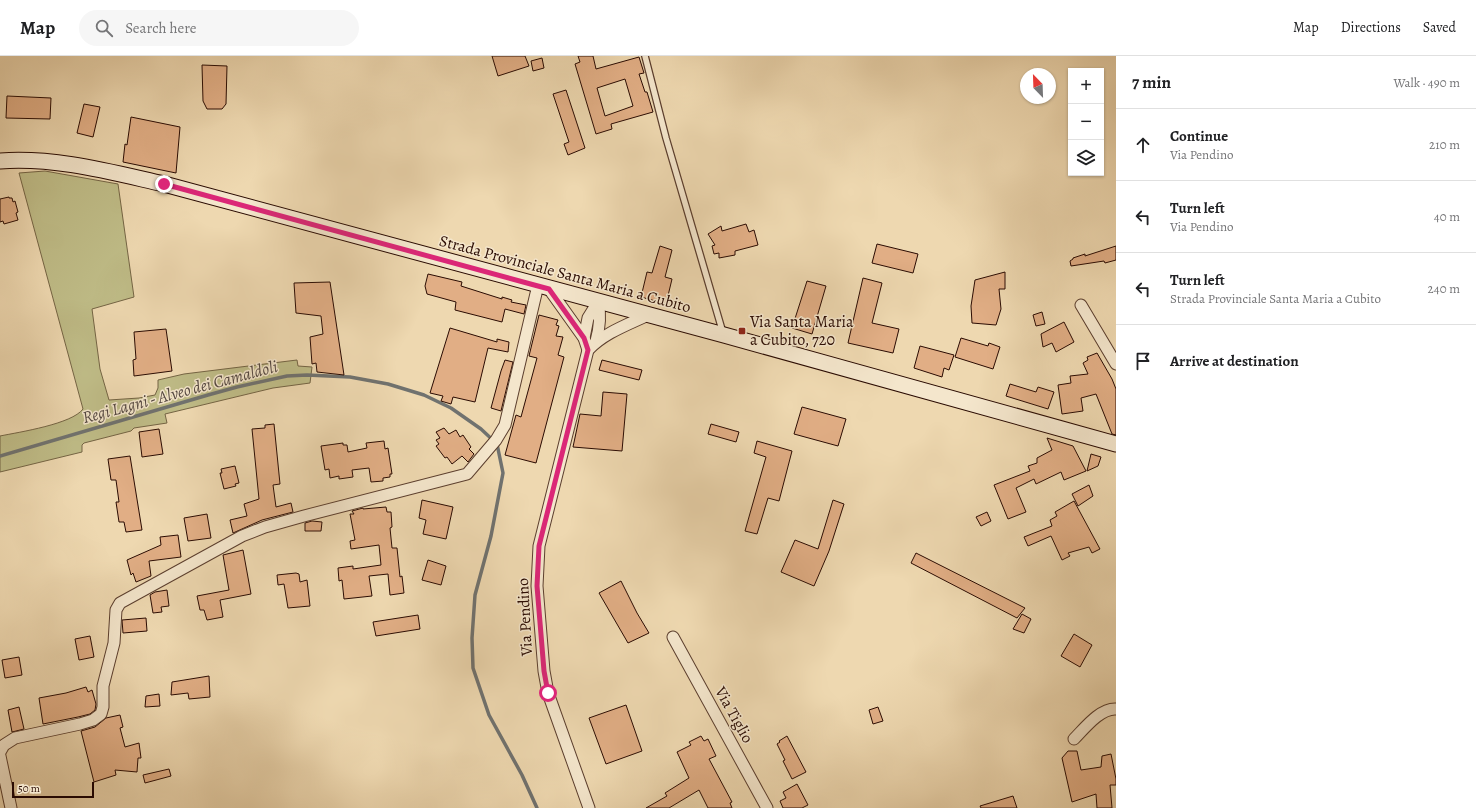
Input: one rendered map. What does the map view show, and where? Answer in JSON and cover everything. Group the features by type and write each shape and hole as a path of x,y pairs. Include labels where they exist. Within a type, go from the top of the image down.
{"main road":[{"name":"Strada Provinciale Santa Maria a Cubito","path":"0,161 78,165 164,184 724,335 1116,444"}],"street":[{"path":"544,287 584,338 588,350"},
{"path":"0,752 4,745 15,738 80,724 93,720 101,714 103,707 103,686 114,643 116,610 120,603 242,536 265,527 467,474 494,442 505,425 544,287"},
{"path":"584,338 588,318 598,302"},
{"name":"Via Pendino","path":"596,341 601,323 598,302"},
{"path":"1081,305 1116,364"},
{"name":"Via Pendino","path":"589,808 548,693 544,671 537,586 539,546 588,350 596,341 648,315"},
{"name":"Via Tiglio","path":"673,637 767,808"},
{"path":"1074,739 1094,718 1112,709 1116,709"},
{"path":"0,756 11,808"}],"lane":[{"path":"645,56 666,138 724,335"}],"shaded area":[{"path":"45,171 118,184 134,297 92,309 100,369 109,400 139,398 155,395 158,388 158,380 184,374 297,360 298,366 312,367 310,383 273,388 165,414 167,423 134,428 131,431 84,443 82,445 82,452 0,472 0,436 45,427 68,419 83,409 19,173"}],"building":[{"path":"492,56 525,56 529,66 498,76"},
{"path":"578,56 593,56 596,69 639,57 644,73 639,74 645,92 647,92 653,112 611,124 612,129 596,134 575,64 580,62","holes":["625,79 633,106 605,116 597,88"]},
{"path":"542,58 544,68 533,71 531,61"},
{"path":"202,65 227,66 226,104 222,109 207,109 203,101"},
{"path":"566,90 585,148 568,155 564,144 569,142 553,94"},
{"path":"7,96 51,98 50,119 6,118"},
{"path":"84,104 100,107 93,137 77,133"},
{"path":"131,117 180,127 176,173 123,162"},
{"path":"9,197 12,198 13,202 15,201 18,212 16,213 18,220 4,224 3,221 0,222 0,199"},
{"path":"746,224 749,232 754,230 758,245 735,251 735,255 719,258 719,253 714,254 712,246 715,245 708,234 721,226 722,231"},
{"path":"877,244 918,254 913,273 872,263"},
{"path":"660,246 672,250 665,277 672,279 666,304 641,297 647,272 652,273"},
{"path":"1116,246 1116,260 1105,263 1104,261 1071,266 1070,261 1073,258 1085,254 1085,256"},
{"path":"1005,272 1005,289 999,289 1001,309 996,325 972,323 971,306 975,280"},
{"path":"428,274 462,282 461,286 502,299 502,297 512,300 511,302 526,305 524,314 505,309 502,322 455,310 456,302 427,294 425,286"},
{"path":"863,278 882,283 872,323 899,329 893,353 848,343"},
{"path":"807,281 826,286 812,334 792,328"},
{"path":"330,282 344,375 317,372 316,363 312,364 310,337 323,334 321,316 296,313 294,283"},
{"path":"1042,312 1045,324 1036,326 1033,315"},
{"path":"539,315 558,320 556,325 559,326 556,336 563,337 558,355 564,357 536,463 505,455 516,415 521,417 537,358 529,356"},
{"path":"1064,322 1074,342 1056,352 1052,343 1043,347 1041,334"},
{"path":"450,328 497,342 497,339 509,342 508,352 488,348 475,402 453,397 451,404 441,401 443,396 430,393"},
{"path":"166,329 172,371 134,376 133,360 136,359 134,332"},
{"path":"961,338 988,346 989,343 1000,347 993,369 955,357"},
{"path":"920,346 954,355 949,370 944,368 942,377 914,368"},
{"path":"1097,353 1116,389 1116,435 1112,434 1096,394 1081,398 1083,411 1062,414 1058,385 1071,383 1070,376 1088,374 1083,363 1088,360 1087,357"},
{"path":"505,360 513,362 501,411 491,408"},
{"path":"602,360 642,370 639,380 599,370"},
{"path":"1010,384 1036,392 1038,387 1054,392 1048,409 1006,396"},
{"path":"603,392 627,394 622,451 573,447 580,414 601,416"},
{"path":"802,407 846,419 838,446 794,434"},
{"path":"274,424 280,484 273,485 276,507 291,503 293,512 262,520 233,533 230,520 247,516 244,504 259,499 252,429 265,428 265,425"},
{"path":"711,424 739,432 736,442 708,434"},
{"path":"444,428 449,434 456,430 460,437 463,435 471,447 469,449 474,454 468,462 462,456 452,464 447,457 445,458 436,446 439,444 436,440 440,438 436,432"},
{"path":"159,429 163,454 142,457 139,432"},
{"path":"1047,438 1073,446 1086,471 1064,480 1061,472 1036,484 1034,479 1016,488 1026,512 1008,519 994,485 1030,471 1028,466 1037,463 1037,458 1052,450"},
{"path":"384,441 385,449 388,448 392,474 390,474 390,477 383,478 383,481 371,482 369,468 352,470 353,477 339,479 339,476 330,478 329,469 325,470 321,446 343,443 343,445 347,445 348,452 367,448 366,443"},
{"path":"757,441 792,451 779,501 768,498 757,534 745,531 766,457 754,453"},
{"path":"1091,454 1101,457 1098,466 1087,471"},
{"path":"130,456 142,530 126,532 124,522 119,522 116,502 119,502 116,480 111,480 108,459"},
{"path":"235,466 239,483 235,484 236,486 224,489 220,473 222,473 221,469"},
{"path":"1089,485 1093,496 1078,506 1072,494"},
{"path":"422,500 453,507 446,539 423,534 426,520 419,518"},
{"path":"833,500 844,504 829,551 814,586 781,572 795,540 818,549"},
{"path":"1074,501 1100,549 1092,553 1089,547 1068,553 1070,556 1062,560 1051,536 1028,546 1024,537 1052,526 1050,520 1057,516 1055,512"},
{"path":"386,507 387,512 391,512 392,527 390,528 392,548 397,548 400,577 402,576 404,593 390,595 388,574 369,576 372,596 344,599 342,580 339,581 338,568 353,566 353,569 381,565 379,545 351,549 350,541 355,540 350,514 354,514 352,511 363,508"},
{"path":"987,512 991,521 981,526 976,517"},
{"path":"207,514 211,538 188,541 184,518"},
{"path":"312,521 322,522 321,531 305,531 305,523"},
{"path":"178,535 181,557 149,561 151,576 136,582 133,573 131,575 127,560 161,545 160,537"},
{"path":"243,550 251,594 220,600 223,617 207,620 204,610 200,610 197,596 229,590 223,555"},
{"path":"916,553 1025,608 1017,618 911,563"},
{"path":"428,560 446,566 441,585 422,580"},
{"path":"299,574 300,582 307,580 310,606 288,608 284,584 278,585 277,575"},
{"path":"621,581 649,633 628,643 599,593"},
{"path":"167,590 169,606 161,607 162,612 153,613 150,595 155,592"},
{"path":"1022,614 1031,619 1024,633 1013,629"},
{"path":"418,615 420,629 376,636 373,622"},
{"path":"146,618 147,631 123,633 122,620"},
{"path":"1074,634 1092,645 1080,667 1061,656"},
{"path":"90,636 94,657 79,660 75,639"},
{"path":"19,657 22,675 5,678 2,660"},
{"path":"209,676 210,697 189,699 188,693 171,695 172,682"},
{"path":"86,687 88,692 92,690 96,704 95,710 90,714 43,724 39,698 66,693"},
{"path":"159,694 160,706 145,707 146,696"},
{"path":"626,705 642,751 606,764 589,718"},
{"path":"19,707 24,729 12,732 8,710"},
{"path":"878,707 883,721 873,724 869,710"},
{"path":"120,715 123,727 120,728 125,747 139,743 141,758 138,758 137,772 115,770 116,775 94,782 81,731 95,727 106,718"},
{"path":"701,736 704,741 708,739 716,756 709,759 732,802 730,803 732,808 708,808 699,790 669,808 646,808 667,796 665,793 689,778 677,752 691,745 689,742"},
{"path":"787,736 806,772 792,779 777,744"},
{"path":"1068,751 1077,751 1081,770 1101,767 1102,756 1111,754 1116,779 1116,785 1110,785 1112,808 1097,808 1096,794 1072,802 1062,758"},
{"path":"169,769 171,776 145,783 143,775"},
{"path":"797,784 808,805 802,808 783,808 780,801 786,798 783,792"},
{"path":"1013,796 1017,808 981,808 980,806"}],"waterway":[{"name":"Regi Lagni - Alveo dei Camaldoli","path":"0,456 208,395 287,376 307,375 350,377 388,384 424,395 451,408 481,429 497,444 503,473 491,536 475,595 472,638 473,668 489,715 522,775 537,808"}],"place":[{"name":"Via Santa Maria a Cubito, 720","path":"742,331"}],"route":[{"path":"164,184 549,289 562,306 584,338 588,350 539,546 537,586 544,671 548,693"}]}
